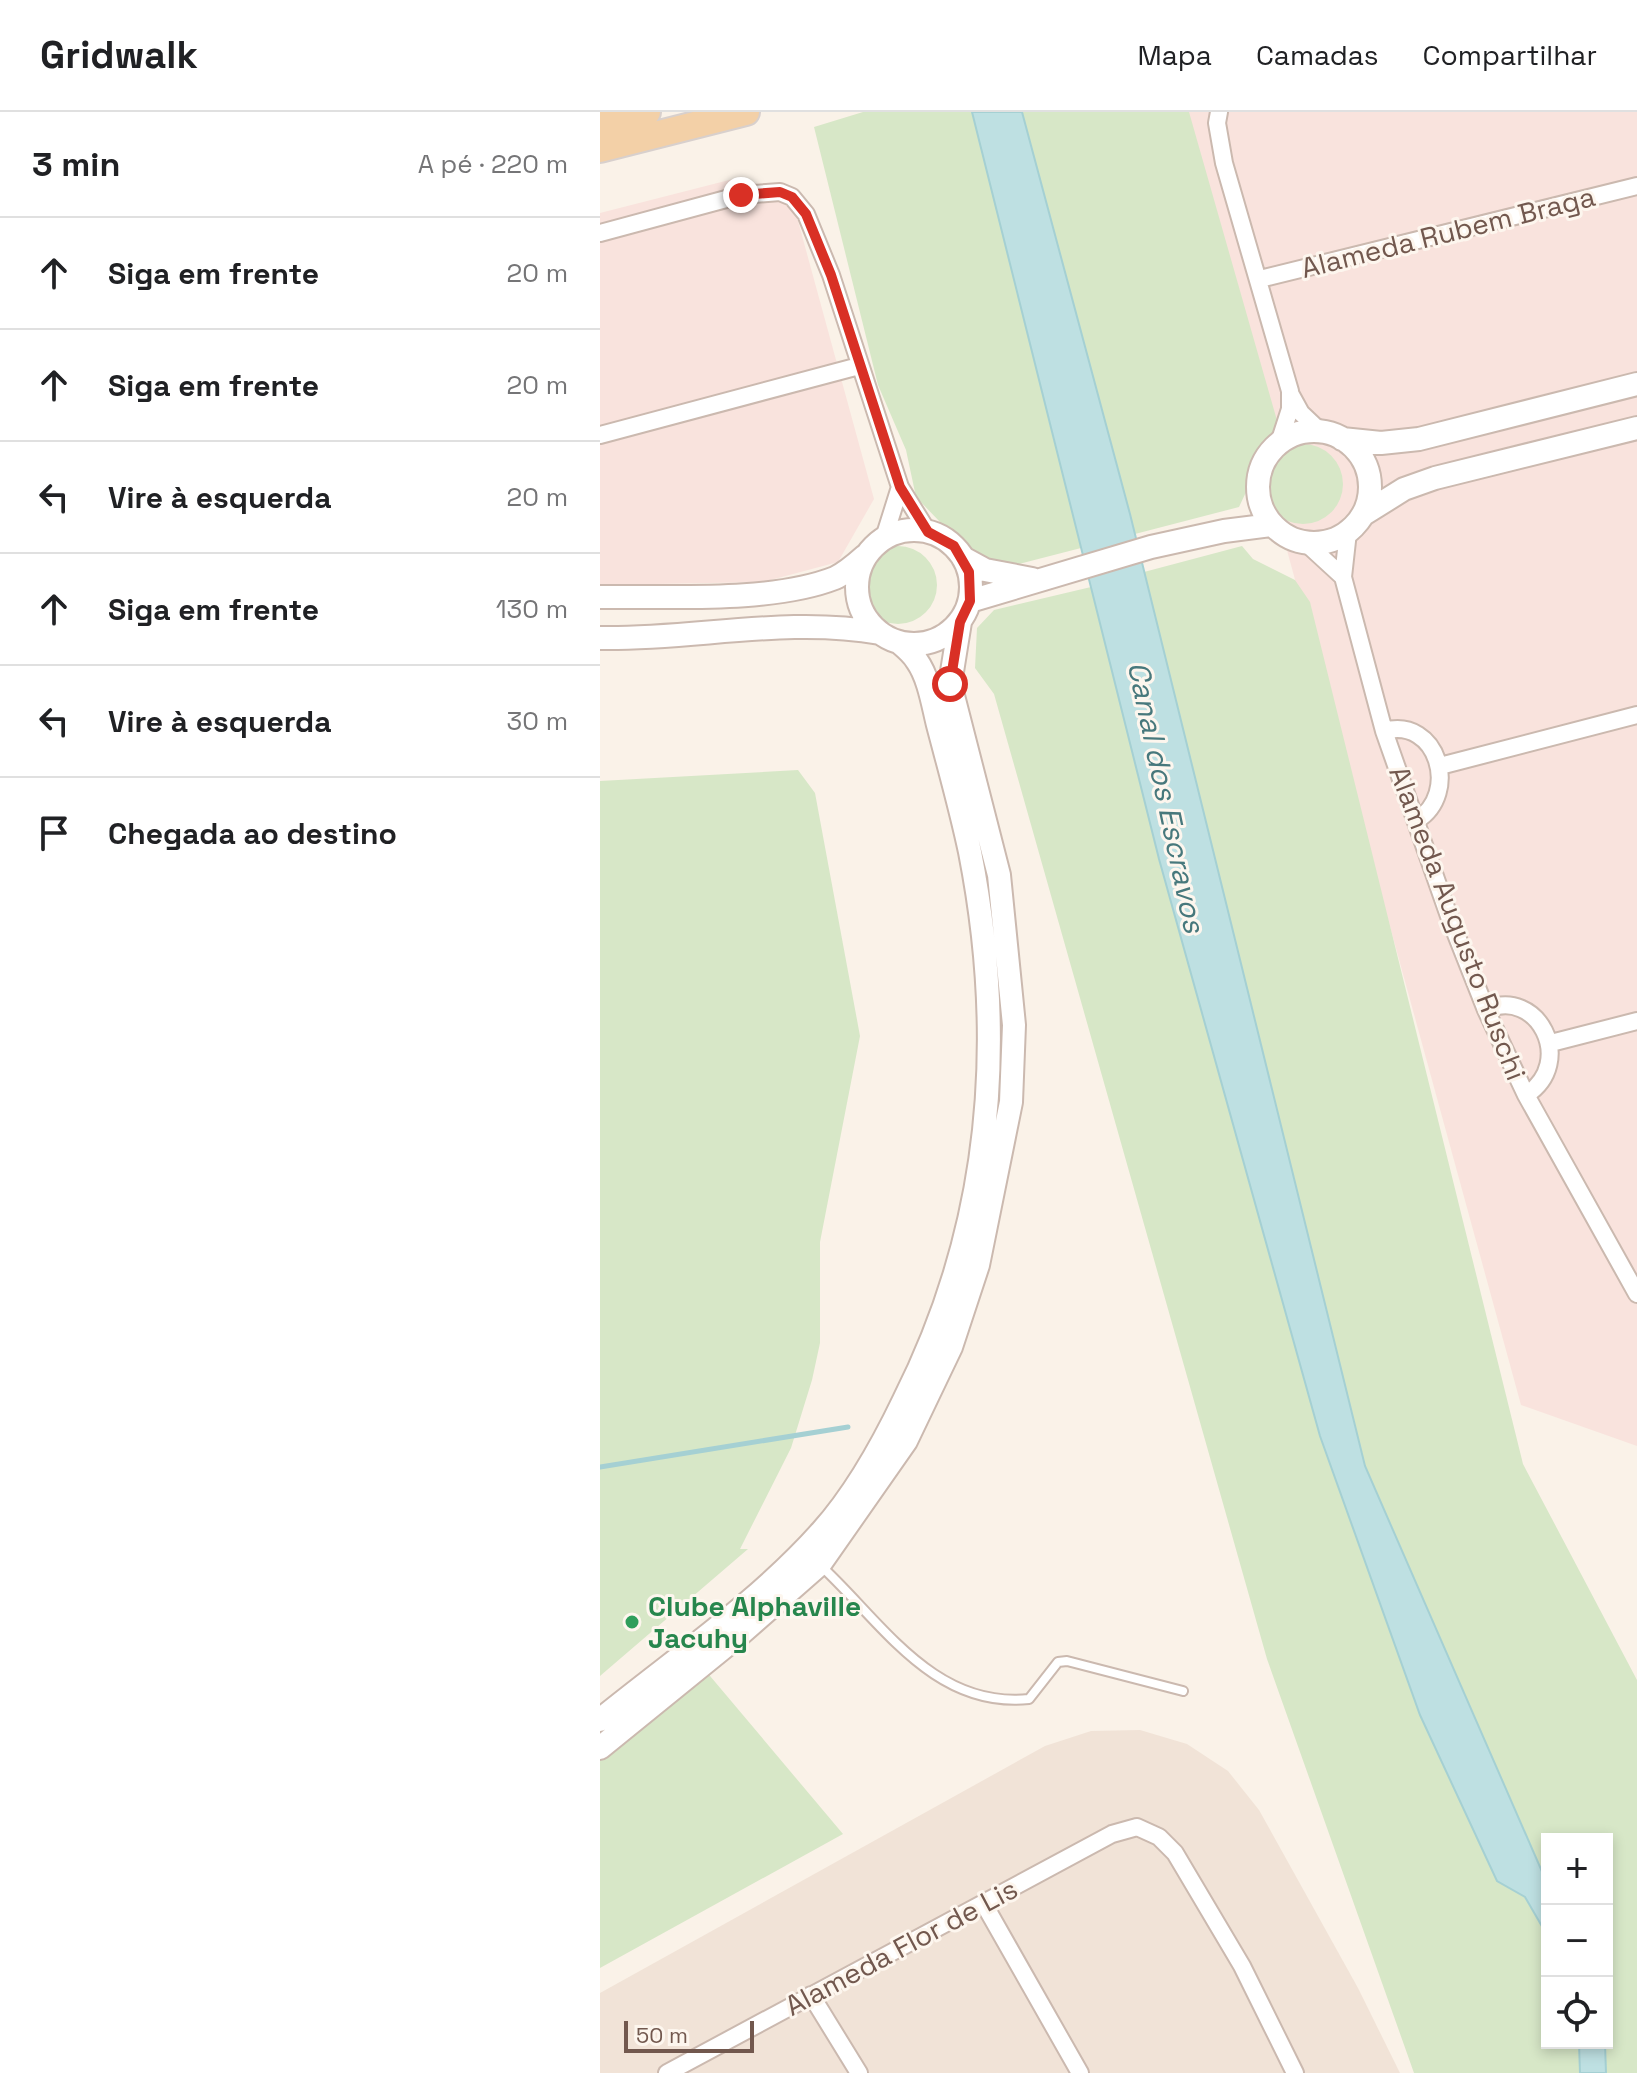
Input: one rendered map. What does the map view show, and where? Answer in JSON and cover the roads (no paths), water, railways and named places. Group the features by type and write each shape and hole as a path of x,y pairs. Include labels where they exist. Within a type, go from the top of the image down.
{"main road":[{"path":"600,124 647,112"},
{"path":"600,149 746,112"}],"street":[{"path":"1219,112 1217,123 1224,163 1290,391 1301,413 1355,449 1370,480 1364,514"},
{"name":"Alameda Rubem Braga","path":"1260,279 1637,186"},
{"path":"600,233 741,195 780,192 792,197 806,214 831,275 900,487 928,532"},
{"path":"600,435 859,366"},
{"path":"1279,443 1306,432 1381,443 1419,439 1637,384"},
{"path":"1290,391 1290,409 1279,443 1267,456 1260,472 1258,490 1267,516 1288,537 1306,543 1328,542 1348,532 1364,514 1404,489 1435,478 1637,428"},
{"path":"600,1720 771,1582 825,1528 887,1435 931,1342 960,1261 977,1188 990,1086 989,971 967,837 931,698 918,661 863,613 856,588 862,563 876,545 900,487"},
{"path":"600,638 646,639 804,626 927,643 940,639 965,611 1037,579 1151,547 1224,531 1267,516"},
{"path":"600,597 722,595 799,586 838,577 876,545 898,532 928,532 954,546 963,558 972,586 950,684 999,875 1014,1025 1011,1102 978,1265 951,1347 906,1441 820,1564 750,1627 600,1748"},
{"name":"Alameda Augusto Ruschi","path":"1348,532 1343,577 1384,731 1486,1010 1526,1095 1637,1294"},
{"path":"1306,543 1343,577"},
{"path":"963,558 1000,575 1037,579"},
{"path":"1440,766 1637,715"},
{"path":"1384,731 1394,728 1422,739 1432,748 1440,766 1438,795 1433,807 1417,820"},
{"path":"1486,1010 1498,1006 1525,1011 1541,1025 1551,1043 1546,1073 1526,1095"},
{"path":"1551,1043 1637,1021"},
{"name":"Alameda Flor de Lis","path":"667,2073 1112,1834 1137,1827 1159,1837 1175,1853 1242,1966 1295,2073"},
{"path":"984,1904 1080,2073"},
{"path":"811,1995 859,2073"}],"lane":[{"path":"820,1564 919,1667 978,1693 1003,1699 1029,1699 1058,1662 1067,1661 1183,1691"}],"water":[{"name":"Canal dos Escravos","path":"972,112 1022,112 1130,514 1365,1466 1541,1869 1541,1925 1525,1897 1497,1881 1420,1715 1320,1436 1159,859"},
{"path":"1579,2049 1605,2049 1606,2073 1580,2073"}],"waterway":[{"path":"600,1467 848,1427"}],"place":[{"name":"Clube Alphaville Jacuhy","path":"632,1622"}]}
